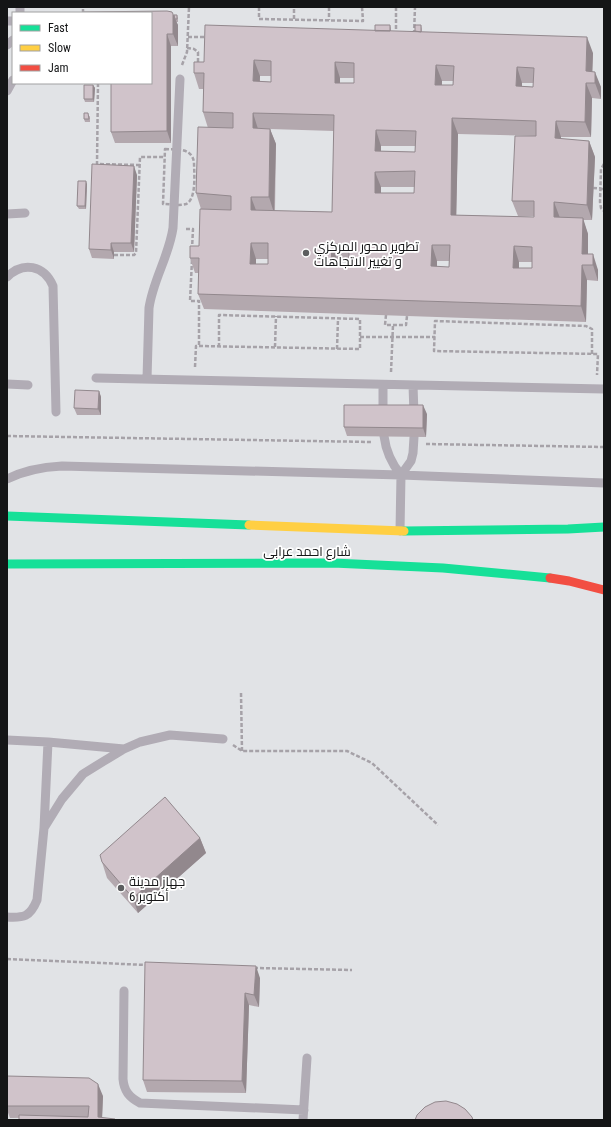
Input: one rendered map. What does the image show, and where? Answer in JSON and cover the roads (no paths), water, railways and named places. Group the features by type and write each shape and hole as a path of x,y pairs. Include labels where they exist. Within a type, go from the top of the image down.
{"main road":[{"name":"شارع احمد عرابى","path":"7,516 400,531 568,529 604,527"},
{"name":"شارع احمد عرابى","path":"7,564 388,565 537,576 569,581 604,590"}],"lane":[{"path":"147,379 150,298 157,276 171,244 174,228 180,79"},
{"path":"7,91 12,82"},
{"path":"7,214 25,213"},
{"path":"7,277 18,269 32,267 45,273 53,286 56,412"},
{"path":"96,378 600,389"},
{"path":"7,384 28,385"},
{"path":"383,414 387,384"},
{"path":"413,385 414,414"},
{"path":"384,440 390,460 401,475"},
{"path":"400,531 401,475 411,461 414,440"},
{"path":"7,479 30,470 62,466 401,475 604,483"},
{"path":"44,828 62,800 84,774 104,760 124,749 140,742 170,735 223,739"},
{"path":"7,740 124,749"},
{"path":"7,917 20,918 25,916 34,907 37,900 44,828 48,742"},
{"path":"124,991 123,1079 127,1094 133,1099 140,1103 304,1110"},
{"path":"304,1120 307,1058"}],"place":[{"name":"تطوير محور المركزي و تغيير الاتجاهات","path":"306,253"},
{"name":"جهاز مدينة 6 أكتوبر","path":"121,888"}]}
